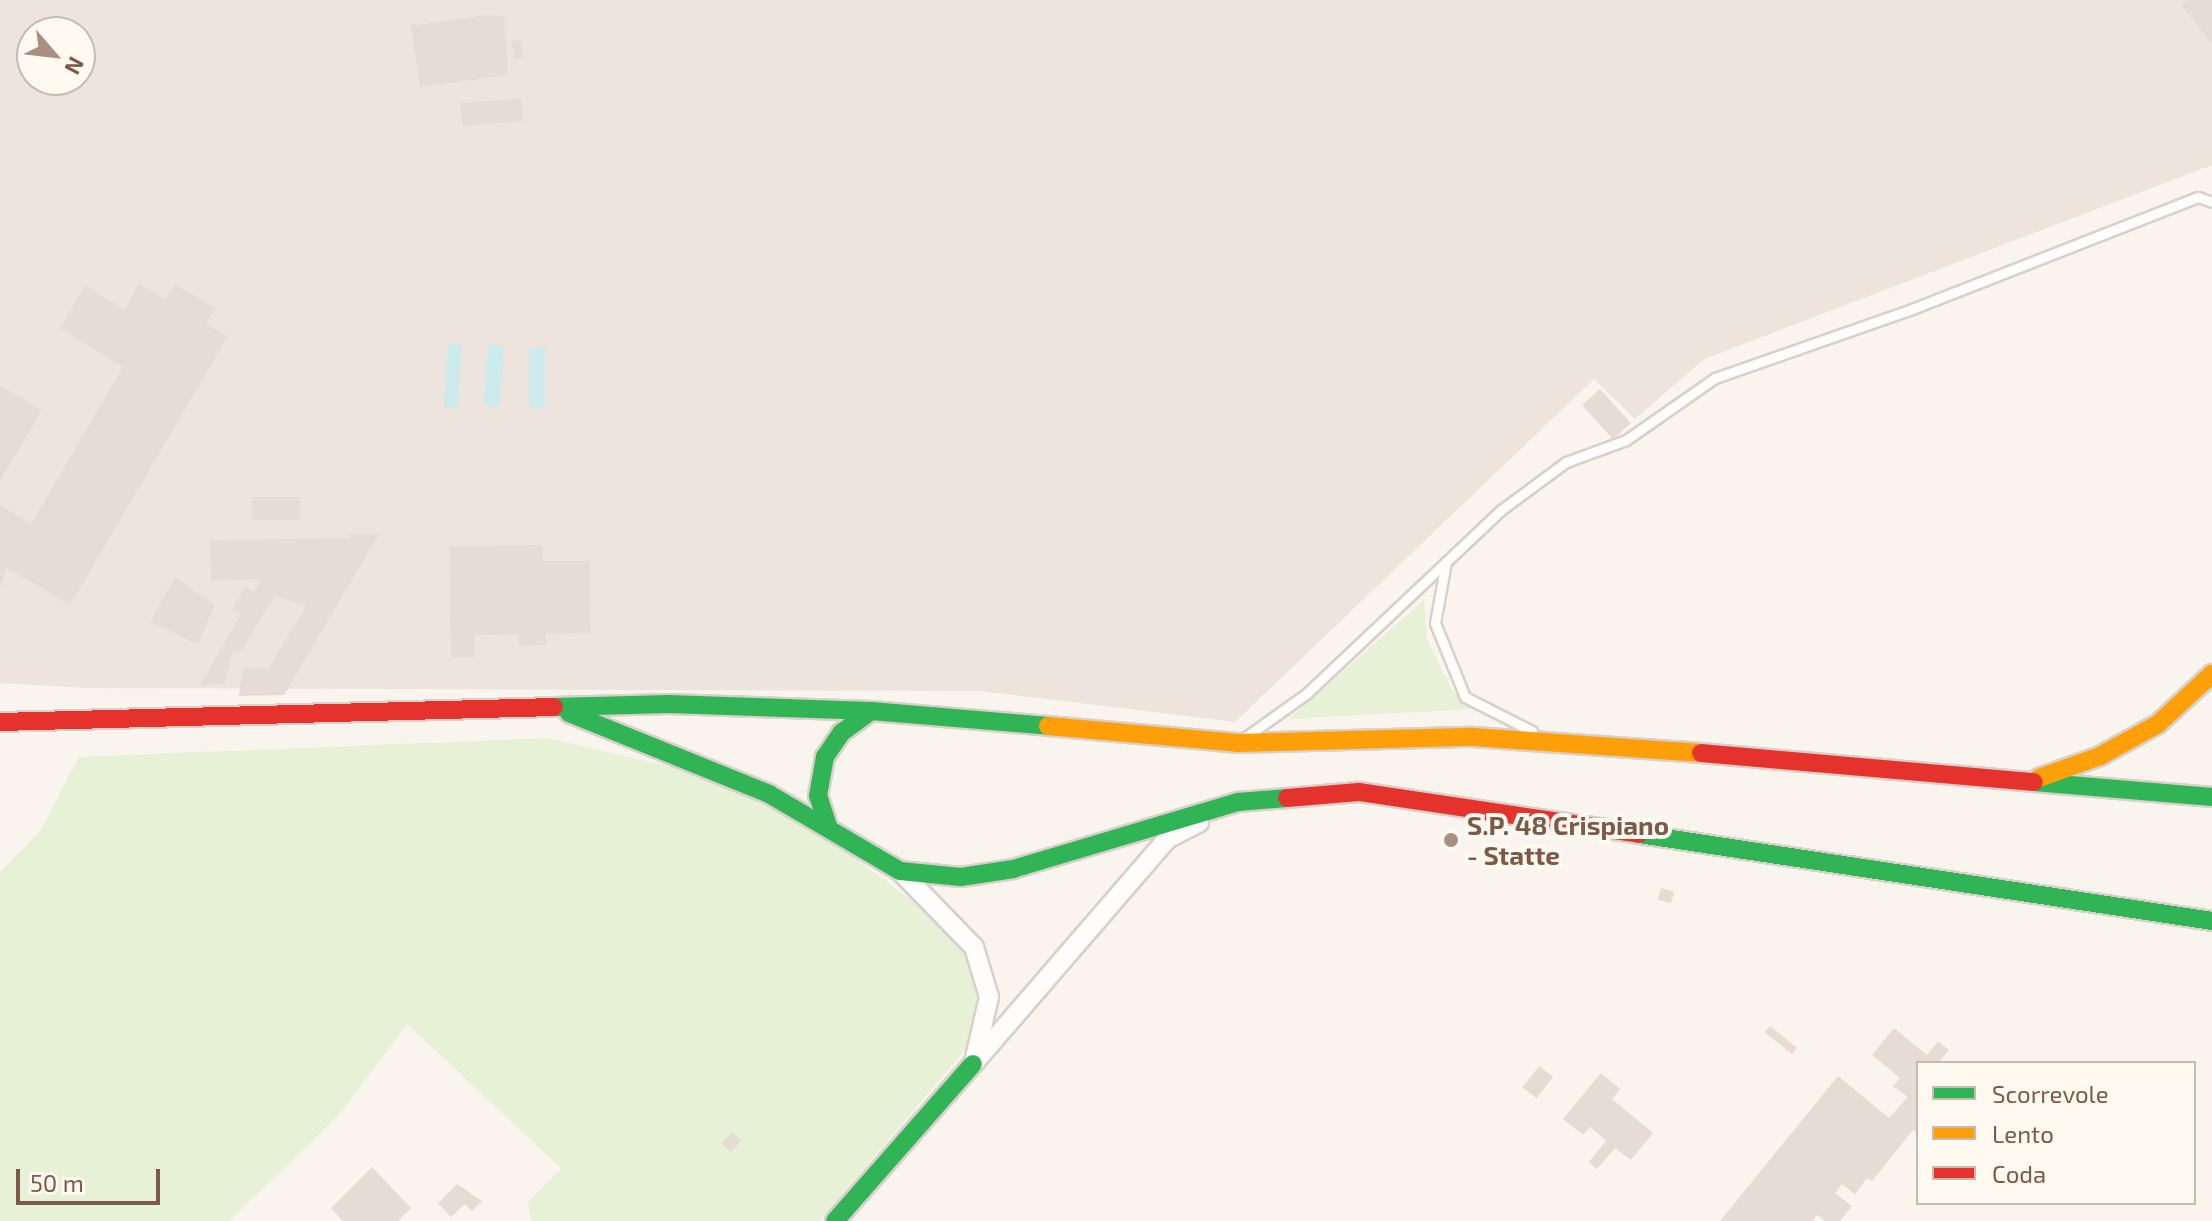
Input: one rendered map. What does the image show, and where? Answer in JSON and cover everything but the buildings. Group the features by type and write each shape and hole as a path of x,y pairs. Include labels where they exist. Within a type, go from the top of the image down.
{"main road":[{"path":"2032,780 2100,756 2158,724 2212,674"},
{"path":"0,722 562,710 669,704 871,711 1237,743 1473,737 1561,742 2212,797"},
{"path":"562,710 769,794 900,871 961,877 1013,869 1238,802 1359,792 2212,921"},
{"path":"829,829 818,796 825,757 841,733 871,711"},
{"path":"835,1221 973,1064"}],"street":[{"path":"973,1064 1167,839 1238,802"},
{"path":"900,871 974,947 989,997 973,1064"}],"lane":[{"path":"1237,743 1306,694 1501,510 1566,462 1626,440 1715,378 1912,309 2198,197 2212,202"},
{"path":"1446,562 1435,623 1465,697 1561,742"}],"shaded area":[{"path":"0,0 2212,0 2212,165 1704,359 1635,419 1594,379 1235,722 981,691 85,688 0,683"}],"green space":[{"path":"1424,600 1427,640 1452,690 1471,709 1289,719"},
{"path":"547,738 715,777 844,850 956,933 980,978 977,1036 819,1221 531,1221 528,1202 561,1168 407,1024 338,1116 229,1221 0,1221 0,872 41,830 79,757"}],"water":[{"path":"448,344 462,345 458,408 444,407"},
{"path":"488,345 504,346 500,407 484,406"},
{"path":"529,348 545,348 545,407 529,407"}],"traffic: fast":[{"path":"554,707 669,704 871,711 1048,726"},
{"path":"829,829 818,796 825,757 841,733 871,711"},
{"path":"569,713 769,794 900,871 961,877 1013,869 1238,802 1287,798"},
{"path":"2034,782 2212,797"},
{"path":"1639,834 2212,921"},
{"path":"835,1221 973,1064"}],"traffic: slow":[{"path":"2039,778 2100,756 2158,724 2212,674"},
{"path":"1048,726 1237,743 1473,737 1701,753"}],"traffic: jam":[{"path":"0,722 554,707"},
{"path":"1701,753 2034,782"},
{"path":"1287,798 1359,792 1639,834"}],"place":[{"name":"S.P. 48 Crispiano - Statte","path":"1451,840"}]}
